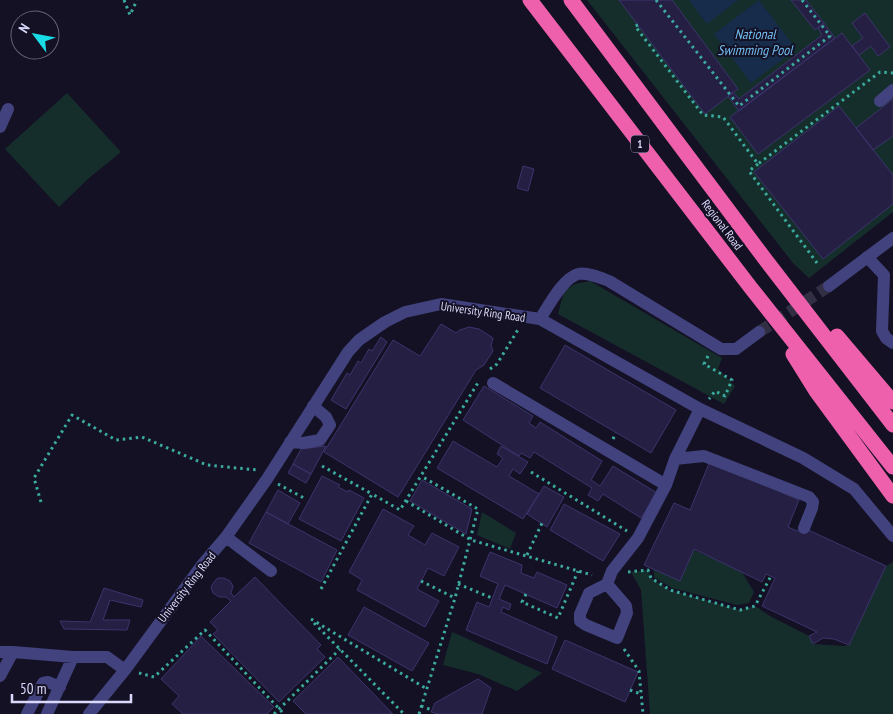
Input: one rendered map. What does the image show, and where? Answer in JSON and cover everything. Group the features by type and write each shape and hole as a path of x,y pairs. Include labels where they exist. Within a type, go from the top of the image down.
{"highway":[{"name":"Regional Road","path":"530,0 750,288 893,466"},
{"name":"Regional Road","path":"571,0 893,425"},
{"path":"765,258 795,282 862,367 893,402"},
{"path":"750,288 816,391 893,496"}],"street":[{"path":"880,101 893,90"},
{"path":"0,126 8,109"},
{"path":"829,286 893,238"},
{"path":"867,257 884,275 882,330 886,338 893,343"},
{"path":"540,319 563,284 578,274 609,281 720,349 736,349 759,332"},
{"name":"University Ring Road","path":"89,714 125,670 202,565 226,537 265,475 290,442 348,352 372,330 405,312 442,304 540,319 700,408 803,458 854,489 893,536"},
{"path":"487,379 666,485"},
{"path":"290,442 303,443 320,440 330,425 326,416 313,406"},
{"path":"607,584 626,606 627,613 617,638 586,625 580,621 580,614 589,593 607,584 612,572 638,538 666,485 675,459 700,408"},
{"path":"675,459 704,456 809,496 813,502 804,528"},
{"path":"226,537 271,571"},
{"path":"0,676 6,652 73,657 107,657 125,670"},
{"path":"48,714 73,657"},
{"path":"27,714 43,683 48,682 60,687"}],"path":[{"path":"124,0 130,14 137,0"},
{"path":"656,0 739,106 830,36 802,0"},
{"path":"638,25 635,26 704,115 723,117 758,164"},
{"path":"817,263 750,172 880,72 893,72"},
{"path":"490,369 498,364 525,317"},
{"path":"714,345 704,364 732,380 725,396 716,391"},
{"path":"322,466 400,510 487,379"},
{"path":"41,502 34,478 72,415 116,440 142,437 207,465 265,475 304,498"},
{"path":"531,472 638,538"},
{"path":"419,714 455,598 478,509 421,476"},
{"path":"321,589 372,494"},
{"path":"406,501 470,540 594,576 612,572 648,570 651,578 670,590 740,610 755,606 771,576"},
{"path":"527,555 542,523"},
{"path":"526,594 522,602 558,618 578,571"},
{"path":"421,580 455,598"},
{"path":"458,584 492,598"},
{"path":"404,714 310,619 427,689"},
{"path":"125,670 154,677 205,630 284,714"},
{"path":"617,638 639,671 643,714"},
{"path":"274,714 340,649"},
{"path":"630,690 641,694"},
{"path":"421,706 432,710"}],"green space":[{"path":"587,0 893,0 893,212 809,278 793,263"},
{"path":"67,93 121,152 89,178 59,207 5,149"},
{"path":"590,281 722,358 718,369 735,386 724,404 558,314 564,291 575,284"},
{"path":"482,512 516,533 510,549 477,535"},
{"path":"694,550 742,572 754,592 749,603 737,605 672,588 654,577 654,569 680,581"},
{"path":"893,562 893,714 650,714 641,590 631,572 648,570 651,578 670,590 740,610 755,606 809,636 813,644 844,646 849,645 886,566"},
{"path":"452,632 542,673 517,691 478,674 443,665"}],"water":[{"name":"National Swimming Pool","path":"689,0 738,0 707,24"},
{"name":"National Swimming Pool","path":"759,0 796,49 751,83 714,34"}],"building":[{"path":"619,0 672,0 738,89 705,114"},
{"path":"791,0 806,0 824,23 815,30"},
{"path":"865,13 890,47 878,56 871,46 859,55 852,46 863,38 852,23"},
{"path":"824,23 835,38 739,111 728,96 733,92 739,99 822,35 818,28"},
{"path":"842,33 870,70 758,154 730,117"},
{"path":"893,99 893,136 873,150 856,128"},
{"path":"839,106 893,175 893,204 823,259 754,172"},
{"path":"523,166 534,169 528,191 517,188"},
{"path":"441,324 456,333 469,327 479,329 493,338 491,346 493,351 484,365 476,370 398,497 324,452 393,340 420,356"},
{"path":"381,337 387,342 346,409 331,400 347,373 350,375 358,361 361,363 369,349 372,351"},
{"path":"565,345 676,410 651,453 540,388"},
{"path":"484,386 533,416 529,423 536,428 540,422 602,461 591,480 600,486 613,466 657,493 641,518 603,494 598,501 588,495 592,488 534,452 530,458 521,453 519,456 463,420"},
{"path":"453,441 497,467 503,458 497,454 501,446 528,462 520,474 513,469 509,476 539,494 523,519 437,468"},
{"path":"326,446 311,474 293,464 301,449"},
{"path":"710,461 799,500 788,527 797,531 804,528 886,566 849,645 834,639 823,638 813,644 809,636 817,632 762,606 775,578 766,574 762,582 694,549 680,581 644,565 674,503 690,510"},
{"path":"293,464 311,474 306,483 288,473"},
{"path":"322,476 340,485 338,487 348,492 349,490 364,498 341,541 299,519"},
{"path":"422,480 472,509 466,534 410,501"},
{"path":"544,486 564,497 547,527 527,514"},
{"path":"278,490 300,503 288,524 266,512"},
{"path":"564,504 620,534 603,561 550,530"},
{"path":"383,509 414,526 408,535 425,545 432,533 459,547 444,576 428,568 417,589 439,601 425,627 357,590 362,580 349,572"},
{"path":"266,512 337,550 321,582 249,543"},
{"path":"490,552 522,565 521,573 534,578 537,572 567,585 557,608 505,585 499,599 511,604 509,610 503,607 501,612 557,637 547,664 466,630 477,602 489,607 498,584 480,576"},
{"path":"255,577 321,645 317,649 325,657 279,702 213,634 218,630 210,622 231,601 226,597 219,597 213,593 211,587 218,578 230,581 233,586 231,593 234,597"},
{"path":"104,588 143,600 141,607 110,600 103,620 130,620 127,630 64,629 60,621 90,622"},
{"path":"364,607 429,643 412,671 348,635"},
{"path":"201,636 274,707 267,714 183,714 172,704 179,696 161,679"},
{"path":"565,640 638,672 625,702 552,669"},
{"path":"338,657 393,714 306,714 293,701"},
{"path":"478,679 491,688 482,714 438,714 431,712 435,703"}],"tunnel":[{"path":"759,332 829,286"}]}
